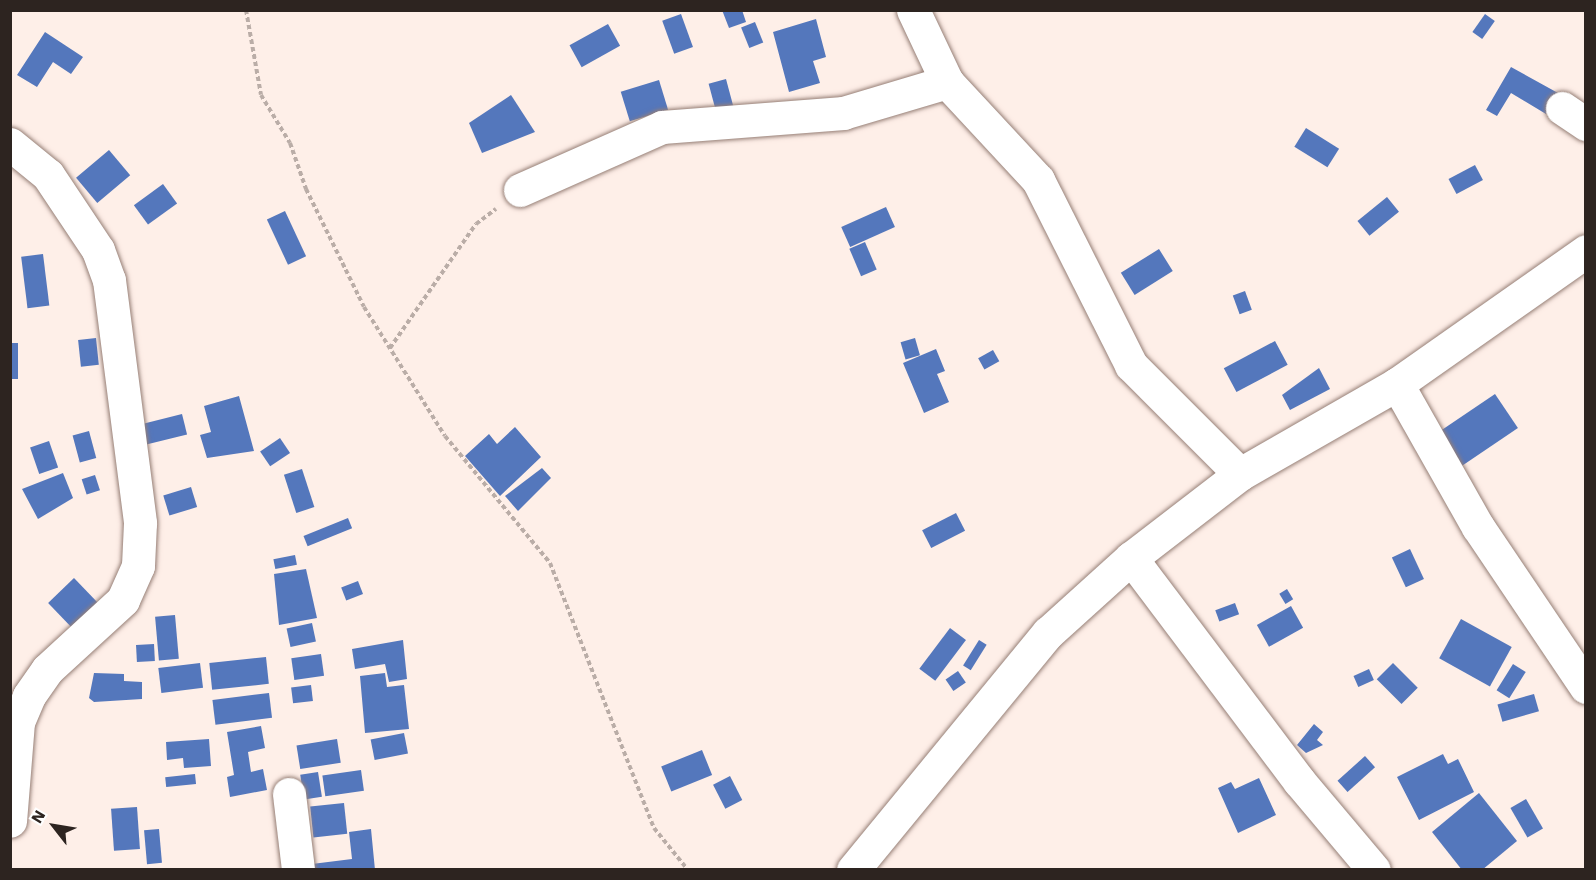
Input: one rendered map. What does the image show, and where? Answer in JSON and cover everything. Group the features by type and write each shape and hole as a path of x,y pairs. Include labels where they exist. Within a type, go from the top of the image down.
{"street":[{"path":"913,10 947,81 1038,180 1131,365 1240,474"},
{"path":"520,190 662,127 843,113 947,81"},
{"path":"10,144 48,175 98,250 109,280 140,546 133,582 123,600 47,670 29,696 18,722 10,821"},
{"path":"853,870 1048,633 1131,558 1240,474 1396,384 1586,251"},
{"path":"1396,384 1478,527 1586,687"},
{"path":"1131,558 1299,780 1374,870"},
{"path":"289,794 298,870"}],"path":[{"path":"246,10 261,95 290,143 306,189 364,307 445,436 550,562 654,828 688,870"},
{"path":"390,348 476,224 520,190"}],"building":[{"path":"722,10 742,10 746,22 729,28"},
{"path":"681,14 693,47 674,54 662,21"},
{"path":"1485,14 1495,21 1482,39 1472,32"},
{"path":"816,19 826,57 813,61 820,83 789,92 773,32"},
{"path":"755,22 763,42 749,48 741,28"},
{"path":"608,24 620,46 582,67 570,45"},
{"path":"45,32 83,57 71,74 53,62 37,87 17,75"},
{"path":"1511,67 1558,93 1546,114 1511,93 1497,116 1486,110"},
{"path":"726,79 734,108 716,113 709,84"},
{"path":"659,80 668,110 630,121 621,92"},
{"path":"511,95 535,132 482,153 469,123"},
{"path":"1306,128 1339,149 1327,167 1294,147"},
{"path":"109,150 130,175 97,203 76,178"},
{"path":"1475,165 1483,180 1456,194 1449,179"},
{"path":"163,184 177,203 148,225 134,205"},
{"path":"1387,197 1399,212 1369,236 1357,221"},
{"path":"886,207 895,227 850,247 841,227"},
{"path":"285,211 306,256 288,265 267,219"},
{"path":"865,242 877,270 861,276 849,249"},
{"path":"1159,249 1173,271 1135,295 1121,273"},
{"path":"43,254 49,306 28,308 21,257"},
{"path":"1245,291 1252,310 1240,314 1233,295"},
{"path":"96,338 99,365 81,367 78,340"},
{"path":"915,338 920,355 906,359 901,342"},
{"path":"1275,341 1288,365 1236,392 1224,368"},
{"path":"10,343 18,343 18,379 10,379"},
{"path":"936,349 945,371 937,374 949,402 924,413 903,363"},
{"path":"993,350 999,361 984,370 978,358"},
{"path":"1319,368 1330,389 1290,410 1282,395"},
{"path":"1495,394 1518,428 1460,467 1437,433"},
{"path":"239,396 254,451 207,458 200,435 211,432 204,406"},
{"path":"182,414 187,434 145,445 140,424"},
{"path":"515,427 541,457 500,496 465,456 489,434 497,444"},
{"path":"89,431 96,458 80,462 73,435"},
{"path":"280,438 290,453 270,466 260,451"},
{"path":"49,441 58,467 39,474 30,448"},
{"path":"542,468 551,478 518,511 505,496"},
{"path":"302,469 314,507 296,513 284,475"},
{"path":"63,473 73,498 38,519 22,489"},
{"path":"95,475 100,490 87,495 82,479"},
{"path":"191,487 197,507 169,516 163,495"},
{"path":"956,513 965,531 931,548 922,530"},
{"path":"348,518 352,528 308,546 303,536"},
{"path":"1410,549 1424,579 1406,587 1392,557"},
{"path":"295,555 297,565 275,569 273,559"},
{"path":"306,569 317,618 279,625 274,574"},
{"path":"74,578 99,604 73,629 48,603"},
{"path":"358,581 363,594 346,601 341,587"},
{"path":"1287,589 1293,599 1285,604 1279,594"},
{"path":"1235,603 1239,614 1219,621 1215,610"},
{"path":"1291,606 1303,628 1269,647 1257,625"},
{"path":"175,615 179,659 159,661 155,617"},
{"path":"1461,619 1512,647 1490,686 1439,658"},
{"path":"312,623 316,642 291,647 287,628"},
{"path":"950,628 966,640 935,681 919,669"},
{"path":"403,640 407,679 389,682 385,664 355,669 352,649"},
{"path":"979,640 987,645 971,670 963,665"},
{"path":"154,644 155,661 137,662 136,645"},
{"path":"321,654 324,676 294,680 291,658"},
{"path":"266,657 269,684 212,690 209,663"},
{"path":"200,663 203,688 161,693 158,668"},
{"path":"1393,663 1418,688 1401,704 1377,679"},
{"path":"1513,664 1526,672 1509,698 1497,690"},
{"path":"1369,669 1374,680 1358,687 1353,676"},
{"path":"958,671 966,683 953,691 946,679"},
{"path":"94,673 124,674 124,681 142,682 142,699 94,702 89,698"},
{"path":"385,673 387,687 404,685 409,729 365,733 360,676"},
{"path":"311,685 313,701 293,703 291,687"},
{"path":"269,693 272,718 215,725 212,700"},
{"path":"1534,694 1539,711 1502,722 1497,704"},
{"path":"1314,724 1323,732 1317,740 1323,745 1306,753 1297,745"},
{"path":"261,726 265,748 248,752 251,772 263,769 267,790 230,797 227,777 234,775 227,732"},
{"path":"404,733 408,754 375,760 371,739"},
{"path":"209,739 211,766 184,768 183,758 167,760 166,742"},
{"path":"337,739 341,763 300,769 297,745"},
{"path":"702,750 712,775 671,792 661,766"},
{"path":"1443,754 1448,764 1458,759 1474,792 1419,820 1397,777"},
{"path":"1365,756 1375,767 1348,792 1338,781"},
{"path":"361,770 364,791 325,796 322,775"},
{"path":"318,772 322,797 304,800 300,775"},
{"path":"195,774 196,784 166,787 165,777"},
{"path":"730,776 742,800 725,809 713,785"},
{"path":"1259,778 1276,815 1238,833 1218,788 1231,782 1235,789"},
{"path":"1479,793 1517,841 1482,870 1462,870 1432,832"},
{"path":"1526,799 1543,828 1527,837 1510,808"},
{"path":"344,803 347,834 313,837 310,807"},
{"path":"137,807 140,849 114,851 111,809"},
{"path":"159,829 162,863 147,864 144,830"},
{"path":"371,829 375,870 313,870 312,864 352,859 349,832"}]}
